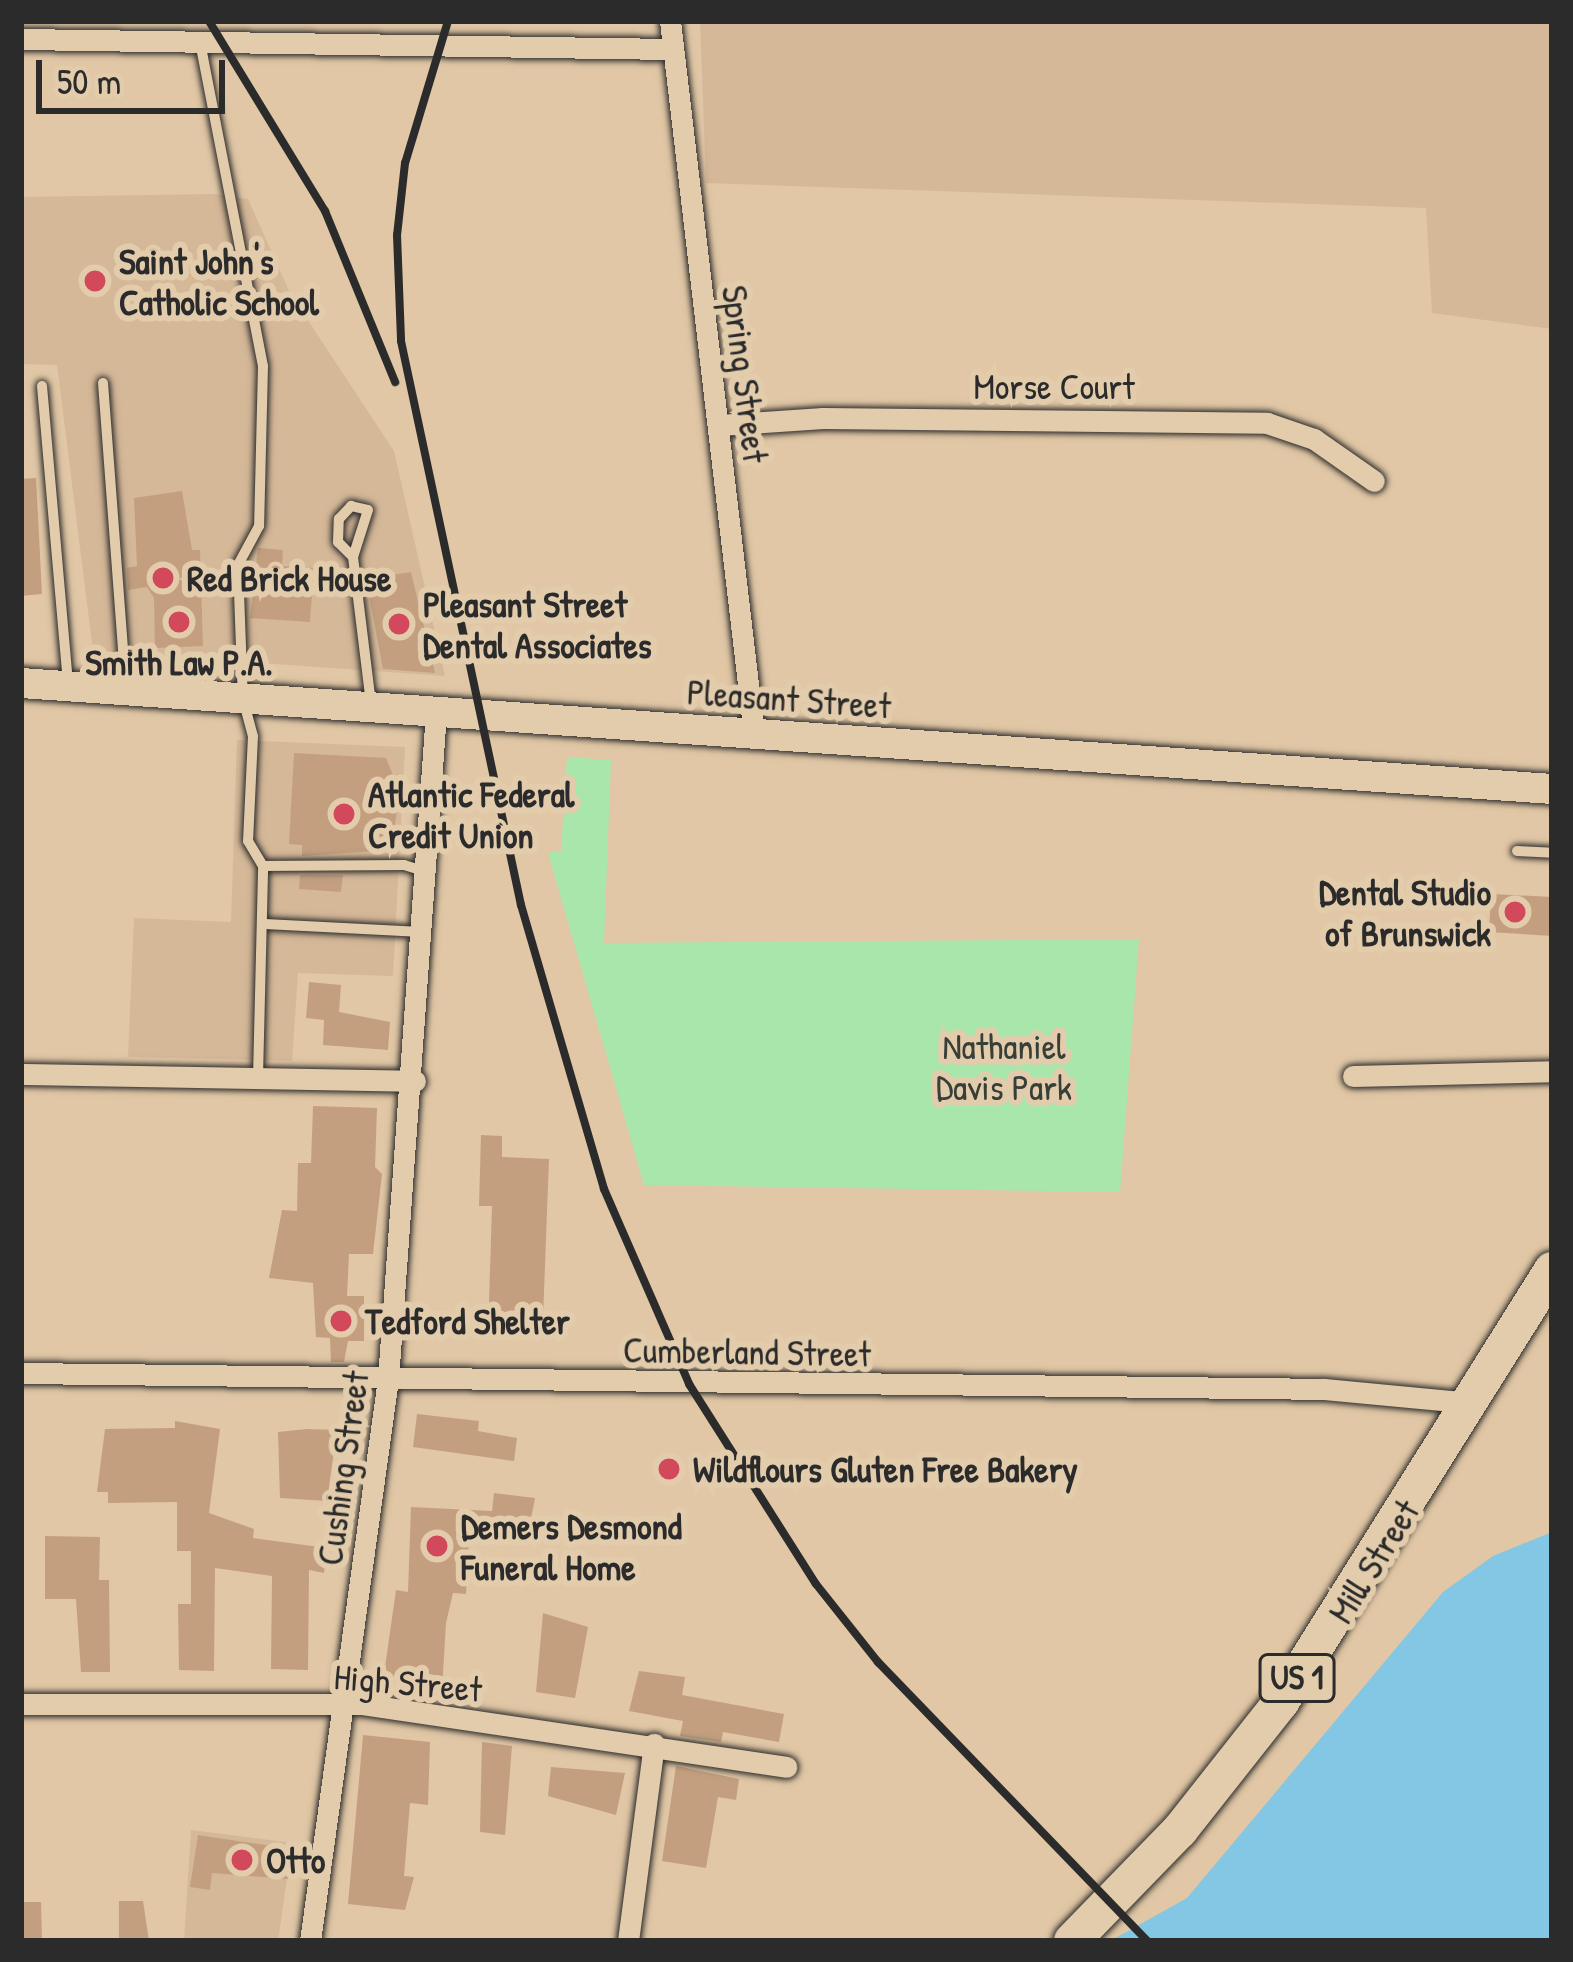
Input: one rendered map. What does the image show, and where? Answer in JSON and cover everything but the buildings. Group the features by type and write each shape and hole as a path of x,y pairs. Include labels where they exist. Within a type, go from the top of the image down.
{"highway":[{"name":"Mill Street","path":"1072,1941 1180,1830 1260,1730 1552,1270"}],"main road":[{"name":"Pleasant Street","path":"21,683 1552,789"}],"street":[{"name":"Spring Street","path":"670,21 754,735"},
{"path":"21,40 673,49"},
{"name":"Morse Court","path":"718,425 823,418 1267,423 1314,439 1374,481"},
{"name":"Cushing Street","path":"310,1941 388,1379 415,1081 436,713"},
{"path":"1353,1076 1552,1071"},
{"path":"21,1074 415,1081"},
{"name":"Cumberland Street","path":"21,1373 1324,1389 1471,1403"},
{"name":"High Street","path":"21,1704 343,1707 654,1744 786,1767"},
{"path":"628,1941 654,1744"}],"lane":[{"path":"199,39 263,366 259,526 238,566 243,699 253,736 248,841 263,866 258,1077"},
{"path":"103,382 127,691"},
{"path":"42,386 68,686"},
{"path":"353,557 372,707"},
{"path":"1517,851 1552,854"},
{"path":"263,866 404,865 428,873"},
{"path":"265,924 425,932"}],"shaded area":[{"path":"700,21 1552,21 1552,329 1432,313 1426,208 706,183"},
{"path":"215,194 248,199 290,293 394,451 445,676 93,651 57,365 21,364 21,197"},
{"path":"237,740 405,747 393,976 298,973 292,1061 128,1057 134,918 231,922"},
{"path":"191,1830 292,1843 278,1941 184,1941"}],"green space":[{"name":"Nathaniel Davis Park","path":"567,757 611,760 604,943 1139,939 1120,1192 644,1185 548,853 561,851"}],"water":[{"path":"1552,1532 1552,1941 1110,1941 1187,1898 1443,1592 1493,1556"}],"railway":[{"path":"209,21 325,211 395,382"},
{"path":"448,21 405,163 397,235 401,341 521,905 604,1189 689,1384 816,1584 878,1662 1147,1941"}],"place":[{"name":"Saint John's Catholic School","path":"95,281"},
{"name":"Red Brick House","path":"163,578"},
{"name":"Smith Law P.A.","path":"179,622"},
{"name":"Pleasant Street Dental Associates","path":"399,624"},
{"name":"Atlantic Federal Credit Union","path":"344,814"},
{"name":"Dental Studio of Brunswick","path":"1515,912"},
{"name":"Tedford Shelter","path":"341,1321"},
{"name":"Wildflours Gluten Free Bakery","path":"669,1469"},
{"name":"Demers Desmond Funeral Home","path":"437,1546"},
{"name":"Otto","path":"242,1860"}]}
